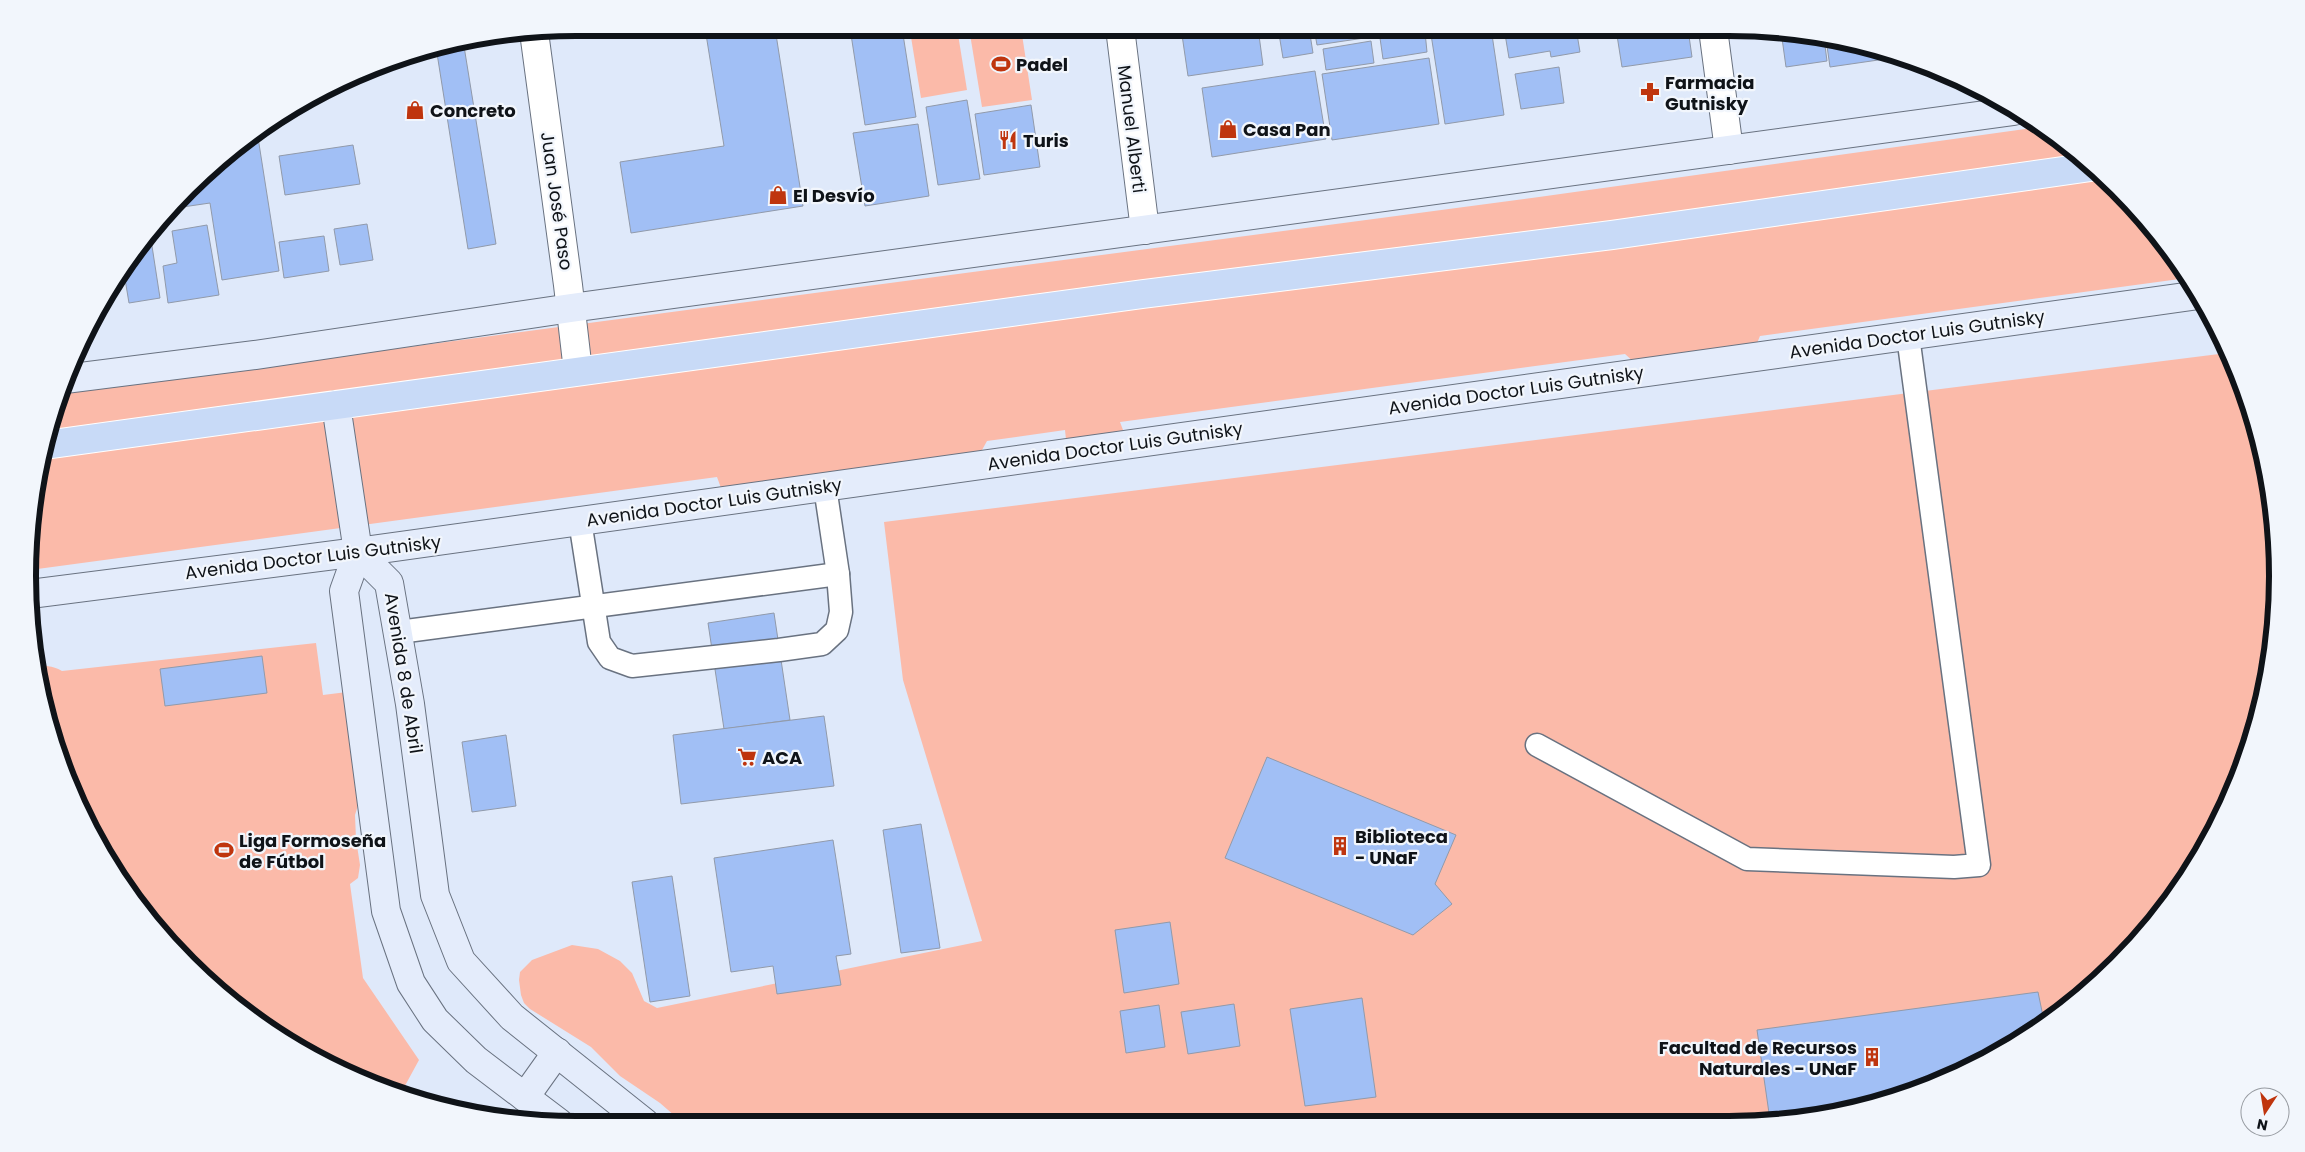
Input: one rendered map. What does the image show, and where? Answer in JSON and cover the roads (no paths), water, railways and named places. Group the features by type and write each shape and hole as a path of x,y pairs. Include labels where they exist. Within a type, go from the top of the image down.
{"main road":[{"path":"74,378 255,356 571,308 2004,112"},
{"path":"53,444 1143,294 1612,235 2083,168"},
{"name":"Avenida Doctor Luis Gutnisky","path":"36,593 358,552 2190,296"},
{"path":"336,405 358,552 344,591 386,911 411,983 435,1020 476,1060 549,1115"},
{"name":"Avenida 8 de Abril","path":"358,552 389,583 399,632 435,894 461,961 512,1017 636,1116"},
{"path":"525,1097 557,1052"}],"street":[{"name":"Manuel Alberti","path":"1121,36 1145,230"},
{"path":"1714,36 1729,150"},
{"name":"Juan José Paso","path":"535,38 578,371"}],"lane":[{"path":"1537,745 1747,859 1954,867 1979,865 1908,336"},
{"path":"580,521 599,642 610,658 632,666 779,650 822,644 837,630 841,612 838,574 825,487"},
{"path":"399,632 838,574"}],"place":[{"name":"Padel","path":"1001,64"},
{"name":"Farmacia Gutnisky","path":"1650,92"},
{"name":"Concreto","path":"415,110"},
{"name":"Casa Pan","path":"1228,129"},
{"name":"Turis","path":"1008,140"},
{"name":"El Desvío","path":"778,195"},
{"name":"ACA","path":"747,757"},
{"name":"Biblioteca - UNaF","path":"1340,846"},
{"name":"Liga Formoseña de Fútbol","path":"224,850"},
{"name":"Facultad de Recursos Naturales - UNaF","path":"1872,1057"}]}
